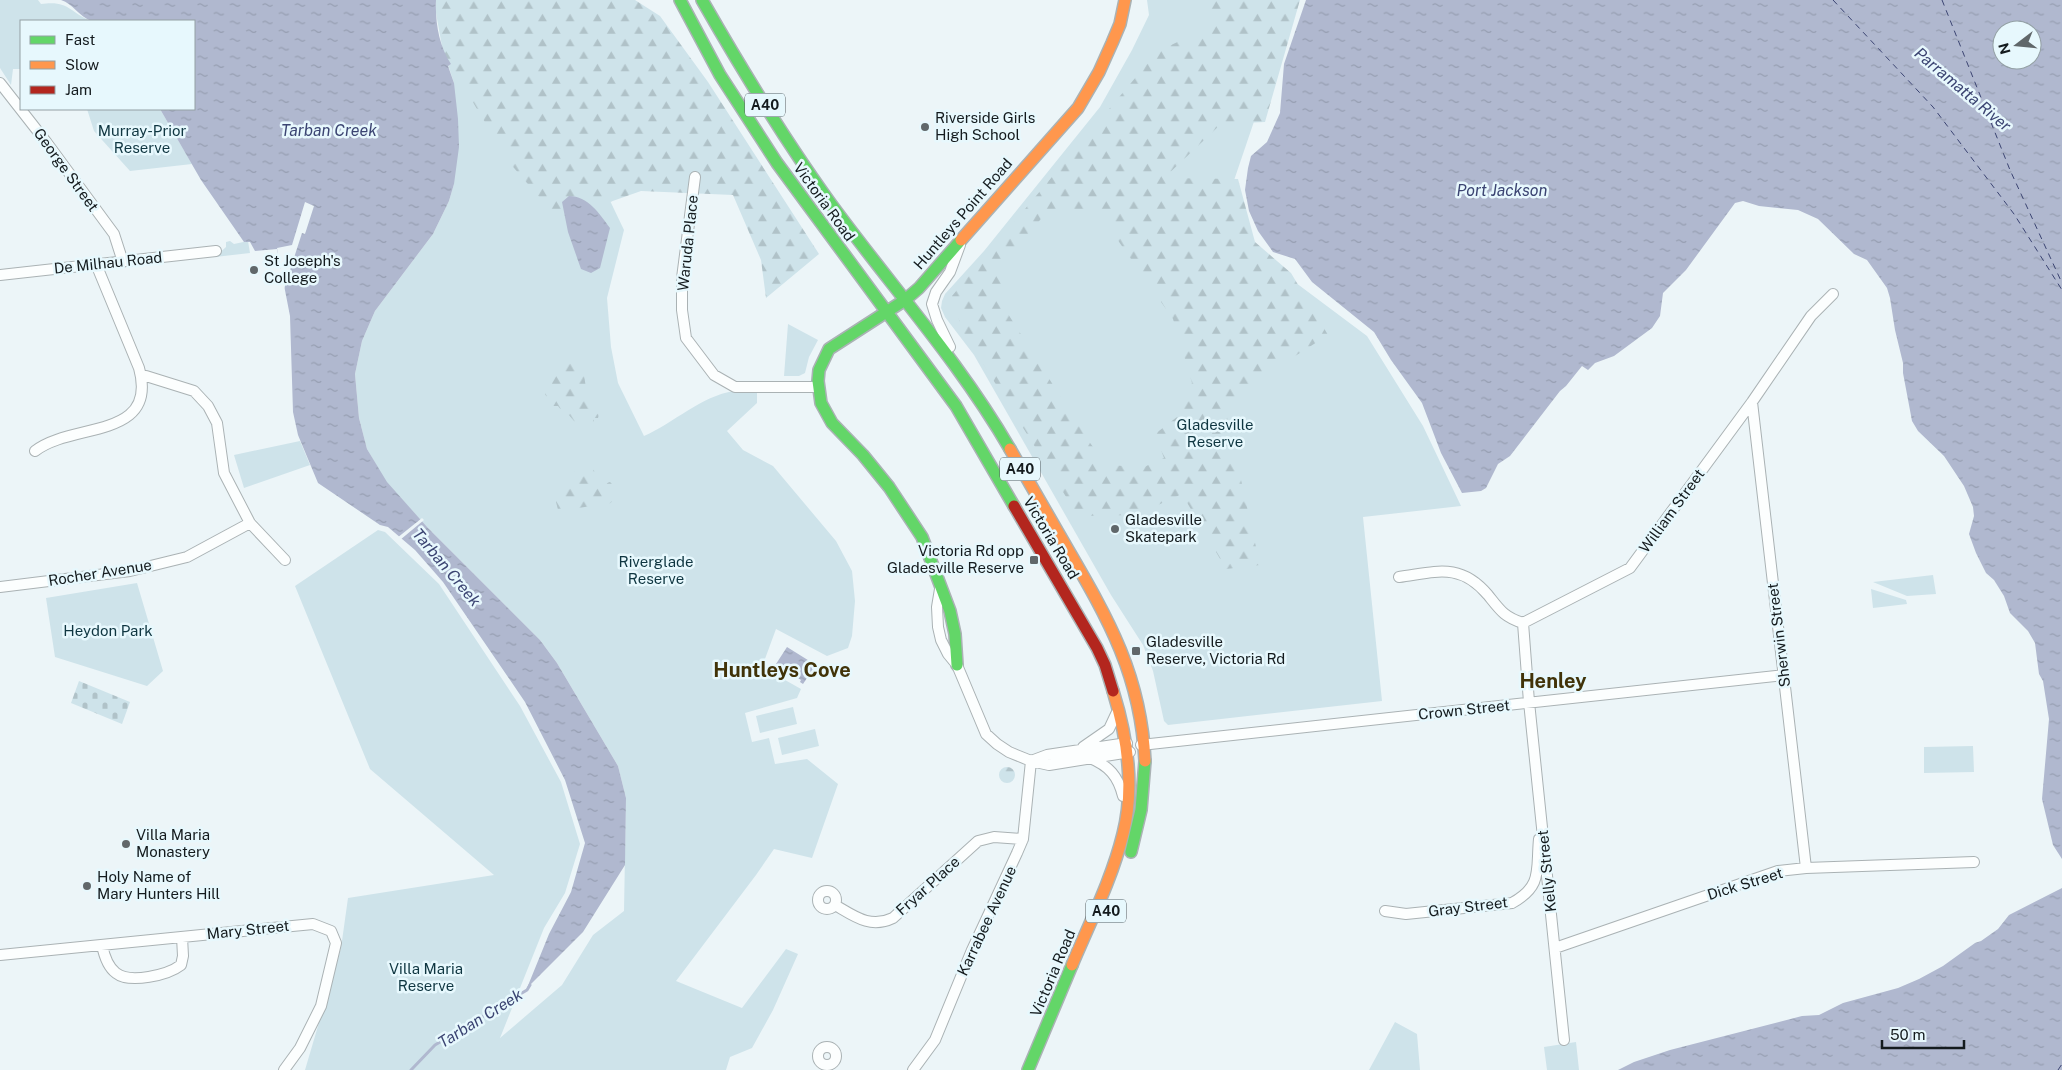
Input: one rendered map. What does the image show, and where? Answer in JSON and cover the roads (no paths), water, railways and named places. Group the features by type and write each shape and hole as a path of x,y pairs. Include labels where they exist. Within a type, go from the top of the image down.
{"main road":[{"name":"Victoria Road","path":"680,0 720,75 777,163 929,366 956,406 1078,613 1097,648 1110,681 1117,704 1129,771 1127,814 1116,860 1028,1070"},
{"name":"Victoria Road","path":"702,0 754,88 802,162 968,382 1075,563 1120,648 1132,679 1137,697 1144,745 1143,799 1133,845 1041,1070"},
{"name":"Huntleys Point Road","path":"816,387 823,357 829,350 905,300 919,288 1078,108 1099,72 1112,43 1120,24 1126,0"},
{"path":"816,387 829,420 840,434 864,456 900,501 922,536 934,565 940,589 948,606 957,650 957,664"}],"street":[{"name":"George Street","path":"0,83 20,109"},
{"name":"George Street","path":"21,110 114,234 123,262"},
{"name":"Waruda Place","path":"695,176 682,278 682,310 686,338 714,375 736,386 816,387"},
{"path":"963,237 950,272 936,292 932,304 937,320 968,382"},
{"name":"De Milhau Road","path":"0,275 216,251"},
{"path":"34,450 47,442 120,422 129,417 138,405 144,376 96,264"},
{"name":"William Street","path":"1523,623 1630,568 1752,402 1811,316 1834,294"},
{"path":"144,376 194,391 208,406 217,423 224,473 250,524 286,560"},
{"name":"Sherwin Street","path":"1752,402 1806,868"},
{"name":"Rocher Avenue","path":"0,587 130,571 187,557 250,524"},
{"path":"1399,578 1451,572 1467,576 1480,586 1502,613 1510,619 1523,623 1529,702"},
{"path":"957,664 986,734 1009,752 1031,761 1049,765 1090,758 1126,748"},
{"name":"Crown Street","path":"1126,748 1784,674"},
{"path":"1078,750 1104,734 1114,723 1116,702 1110,681"},
{"name":"Kelly Street","path":"1529,702 1564,1040"},
{"path":"1031,761 1047,755 1078,750 1126,748"},
{"path":"1090,758 1105,766 1115,775 1120,785 1127,814"},
{"name":"Karrabee Avenue","path":"913,1070 935,1040 972,950 1023,839 1031,761"},
{"name":"Gray Street","path":"1385,911 1406,914 1512,903 1524,897 1532,888 1537,871 1541,815"},
{"name":"Fryar Place","path":"834,905 866,922 887,921 893,918 978,841 994,837 1023,839"},
{"name":"Dick Street","path":"1555,948 1778,871 1806,868 1974,862"},
{"name":"Mary Street","path":"0,955 313,924 331,931 336,943 321,1006 300,1048 284,1070"},
{"path":"102,945 103,953 117,974 129,978 147,977 164,974 181,965 183,956 182,937"}],"water":[{"name":"Tarban Creek","path":"61,0 436,0 439,34 443,50 451,64 448,66 454,83 458,119 459,147 454,184 449,201 433,234 375,311 362,341 355,374 359,418 367,449 387,482 428,528 540,640 557,663 618,766 626,798 625,865 583,932 527,988 549,934 571,892 585,843 565,780 525,702 443,582 415,550 388,527 380,525 318,483 298,435 293,412 290,316 277,249 255,251 250,242 244,242 201,180 161,110 195,110 195,20 89,20"},
{"name":"Port Jackson","path":"1306,0 2062,0 2062,859 2053,845 2042,799 2049,719 2043,681 2039,674 2035,643 2028,631 2010,613 2004,596 1994,580 1986,573 1976,553 1969,534 1974,516 1973,507 1964,486 1944,456 1918,431 1912,421 1890,298 1887,288 1867,260 1854,254 1818,219 1798,210 1759,206 1743,201 1735,203 1686,270 1663,293 1660,316 1652,328 1614,356 1595,363 1588,370 1582,366 1560,391 1510,456 1498,464 1486,488 1481,491 1462,493 1441,453 1422,403 1391,360 1374,332 1312,282 1295,259 1273,252 1258,231 1249,211 1245,190 1248,168 1251,156 1267,142 1280,113 1284,64"},
{"path":"569,196 587,202 597,211 610,228 600,268 591,273 581,269 568,232 562,202"},
{"path":"787,647 811,662 813,660 817,663 803,684 800,682 801,680 776,664"},
{"path":"2062,888 2062,1070 1618,1070 1634,1062 1670,1050 1802,1016 1819,1015 1843,1003 1898,988 1943,966 1998,929 2009,915"}],"waterway":[{"name":"Tarban Creek","path":"411,1070 435,1045 527,990 530,985"}],"place":[{"name":"Riverside Girls High School","path":"925,127"},
{"name":"St Joseph's College","path":"254,270"},
{"name":"Gladesville Skatepark","path":"1115,529"},
{"name":"Victoria Rd opp Gladesville Reserve","path":"1034,560"},
{"name":"Gladesville Reserve, Victoria Rd","path":"1136,651"},
{"name":"Villa Maria Monastery","path":"126,844"},
{"name":"Holy Name of Mary Hunters Hill","path":"87,886"}],"district":[{"name":"Huntleys Cove","path":"782,670"},
{"name":"Henley","path":"1553,681"}],"water label":[{"name":"Parramatta River","path":"1963,89"}],"park label":[{"name":"Murray-Prior Reserve","path":"142,140"},
{"name":"Gladesville Reserve","path":"1215,434"},
{"name":"Riverglade Reserve","path":"656,570"},
{"name":"Heydon Park","path":"108,631"},
{"name":"Villa Maria Reserve","path":"426,978"}]}
